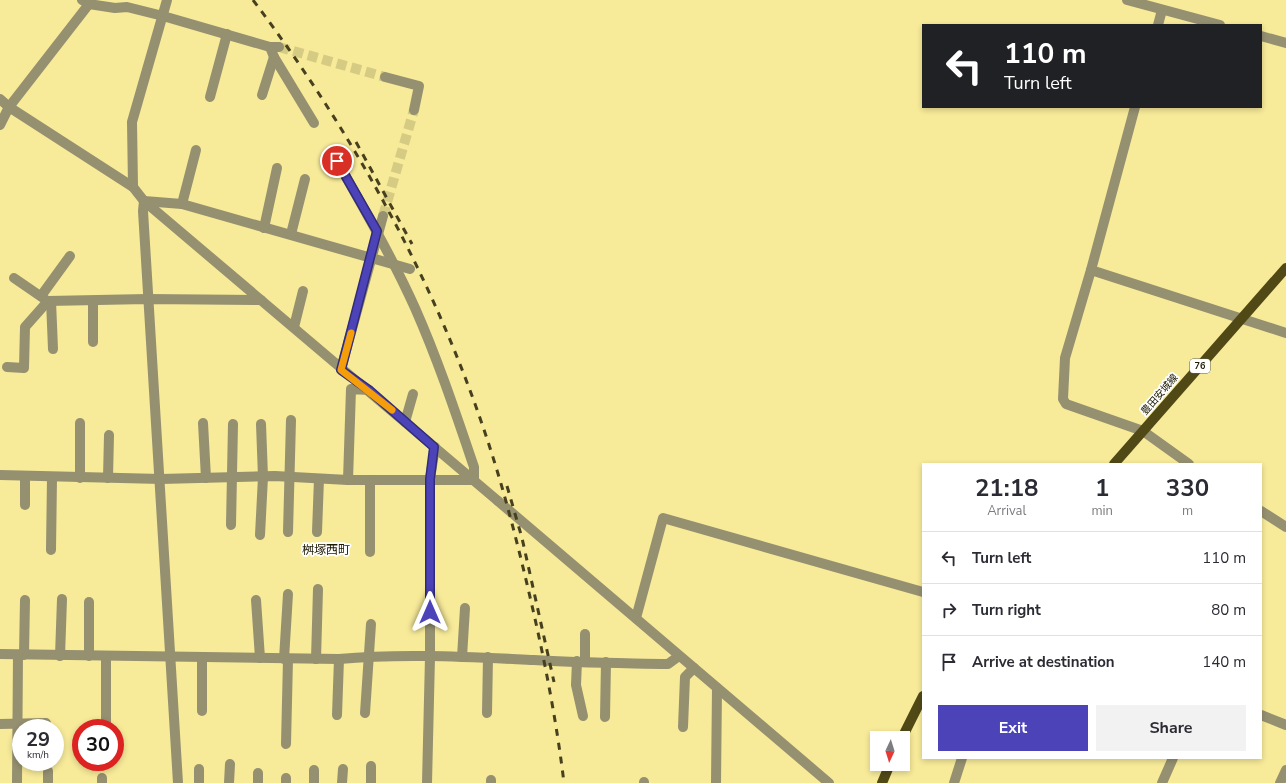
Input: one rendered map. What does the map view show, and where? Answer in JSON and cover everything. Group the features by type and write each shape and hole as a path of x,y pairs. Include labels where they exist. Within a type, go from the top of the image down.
{"main road":[{"name":"豊田安城線","path":"1115,463 1286,268"},
{"path":"906,731 922,698"},
{"path":"882,783 887,771"}],"street":[{"path":"133,187 132,122 167,0"},
{"path":"1127,0 1216,24"},
{"path":"0,125 9,107 85,2 115,8 127,7 275,47 274,57 262,95"},
{"path":"1158,24 1162,10"},
{"path":"210,97 227,34"},
{"path":"1262,36 1286,43"},
{"path":"274,57 314,123"},
{"path":"385,77 419,86 414,110"},
{"path":"0,99 9,107 133,187 144,201 294,327 341,370 369,390 829,783"},
{"path":"1135,108 1091,270 1065,358 1063,399 1066,404 1143,431 1188,463"},
{"path":"182,204 196,150"},
{"path":"337,161 377,231 415,308 450,397 474,467 474,480"},
{"path":"264,228 277,168"},
{"path":"291,234 305,179"},
{"path":"144,201 182,204 264,228 371,256 394,265 410,269"},
{"path":"144,201 143,211 147,299 160,479 178,783"},
{"path":"341,370 377,231 383,216"},
{"path":"7,367 24,368 26,327 47,299 70,256"},
{"path":"1091,270 1286,333"},
{"path":"14,278 47,299 93,301 147,299 261,300"},
{"path":"294,327 303,291"},
{"path":"47,299 53,350"},
{"path":"93,301 93,342"},
{"path":"348,480 351,389 369,390"},
{"path":"406,422 413,394"},
{"path":"288,532 288,478 291,420"},
{"path":"80,423 80,478"},
{"path":"203,423 206,478"},
{"path":"231,525 233,424"},
{"path":"260,535 263,477 261,424"},
{"path":"108,478 109,435"},
{"path":"426,783 430,656 434,612 430,479 434,447"},
{"path":"0,475 52,478 160,479 275,476 288,478 348,480 474,480"},
{"path":"25,476 25,505"},
{"path":"51,550 52,478"},
{"path":"317,532 319,479"},
{"path":"370,480 370,552"},
{"path":"1262,513 1286,527"},
{"path":"636,618 663,518 922,592"},
{"path":"316,659 318,589"},
{"path":"286,744 288,594"},
{"path":"60,656 62,599"},
{"path":"17,719 25,600"},
{"path":"256,600 260,658"},
{"path":"89,602 89,656"},
{"path":"462,657 465,608"},
{"path":"365,713 371,624"},
{"path":"583,716 576,685 585,634"},
{"path":"0,654 286,659 338,659 368,656 430,656 668,664 679,656"},
{"path":"106,656 106,719"},
{"path":"487,713 488,657"},
{"path":"202,658 202,711"},
{"path":"337,715 338,659"},
{"path":"604,717 606,662"},
{"path":"683,727 685,677 694,668"},
{"path":"716,783 717,688"},
{"path":"1262,715 1286,725"},
{"path":"0,724 12,724"},
{"path":"954,783 962,759"},
{"path":"1162,783 1172,759"},
{"path":"229,783 230,764"},
{"path":"371,766 371,783"},
{"path":"199,768 199,783"},
{"path":"342,783 343,769"},
{"path":"314,770 314,783"},
{"path":"1280,783 1286,770"},
{"path":"17,771 17,783"},
{"path":"48,771 48,783"}],"tunnel":[{"path":"279,47 385,77"},
{"path":"383,216 414,110"}],"railway":[{"path":"253,0 292,54 330,111 365,168 427,288 454,350 478,413 499,477 517,544 547,674 564,783"},
{"path":"356,142 412,244"},
{"path":"507,486 522,538 554,682"}],"slow traffic":[{"path":"351,333 341,370 369,390 392,410"}],"district":[{"name":"桝塚西町","path":"326,550"}],"route":[{"path":"337,161 377,231 341,370 369,390 434,447 430,479 430,612"}]}
